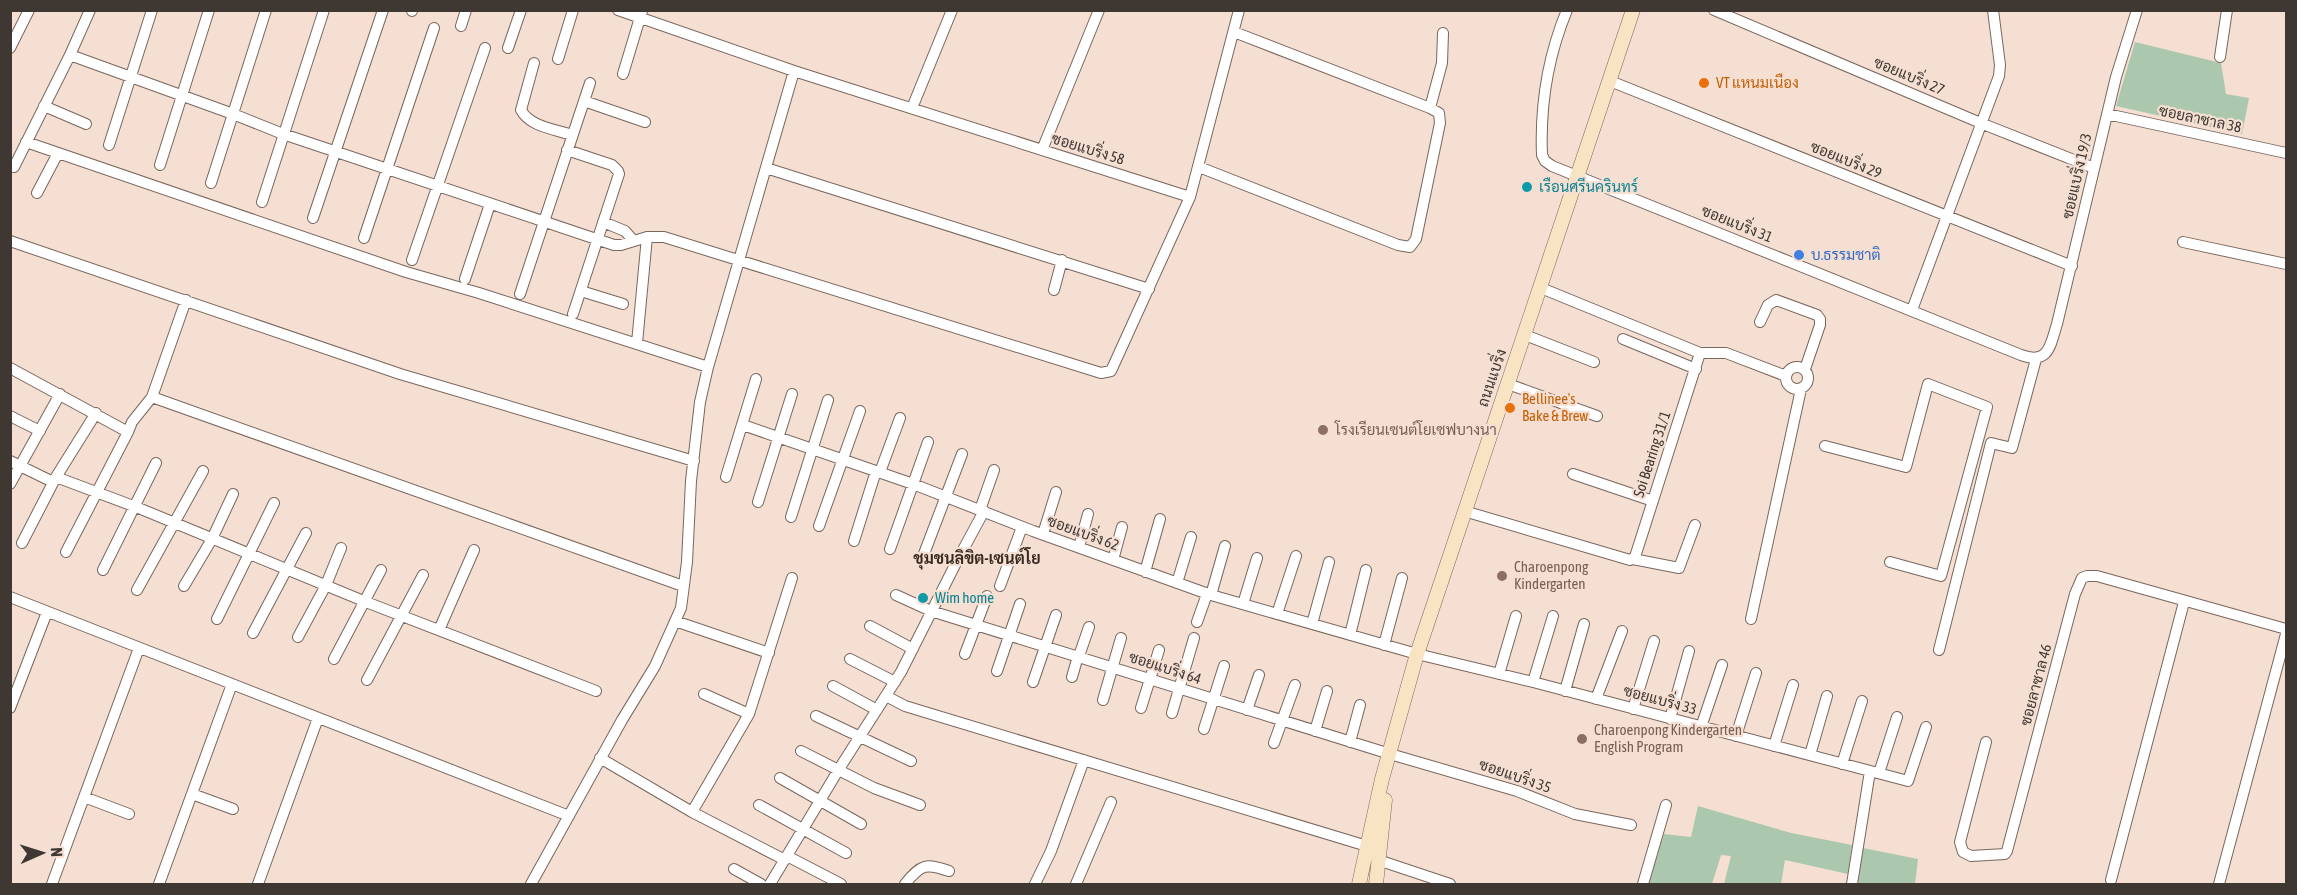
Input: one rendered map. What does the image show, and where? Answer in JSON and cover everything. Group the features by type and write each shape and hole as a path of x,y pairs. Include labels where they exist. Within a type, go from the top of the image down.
{"main road":[{"name":"ถนนแบริ่ง","path":"1359,885 1382,779 1417,654 1633,10"},
{"name":"ถนนแบริ่ง","path":"1376,885 1389,756"}],"street":[{"path":"10,48 29,10"},
{"path":"14,166 90,10"},
{"path":"109,145 152,10"},
{"path":"160,165 209,10"},
{"path":"211,183 266,10"},
{"path":"262,202 324,10"},
{"path":"312,218 383,10"},
{"path":"461,26 466,10"},
{"path":"508,48 520,10"},
{"path":"558,58 573,10"},
{"name":"ซอยแบริ่ง 58","path":"618,10 641,14 794,70 1190,197"},
{"path":"912,108 952,10"},
{"path":"1042,150 1099,10"},
{"path":"70,55 283,134 597,240 621,245 647,237 664,237 1106,373 1111,371 1190,197 1239,10"},
{"name":"ซอยแบริ่ง 31","path":"1567,10 1550,58 1542,155 1545,161 1578,177 2021,355 2036,359"},
{"name":"ซอยแบริ่ง 27","path":"1714,10 1983,124 2094,168"},
{"path":"1912,310 1999,76 2000,65 1993,10"},
{"name":"ซอยแบริ่ง 19/3","path":"2036,359 2049,350 2072,266 2107,114 2137,10"},
{"path":"2220,57 2227,10"},
{"path":"623,74 641,14"},
{"path":"364,238 434,28"},
{"path":"1199,167 1398,245 1410,247 1416,239 1440,123 1438,113 1234,32"},
{"path":"1430,108 1442,63 1443,33"},
{"path":"412,260 485,48"},
{"path":"534,63 520,110 524,117 532,122 572,135"},
{"path":"531,885 600,758 655,666 681,608 700,402 708,366 794,70"},
{"name":"ซอยแบริ่ง 29","path":"1610,81 2072,266"},
{"path":"520,294 590,83"},
{"path":"584,100 645,122"},
{"path":"44,106 86,124"},
{"name":"ซอยลาซาล 38","path":"2107,114 2286,153"},
{"path":"26,142 406,273 479,293 708,366"},
{"path":"567,150 612,165 618,171 618,180 573,314"},
{"path":"37,193 58,153"},
{"path":"766,168 1149,289"},
{"path":"465,279 490,204"},
{"path":"603,222 625,231 633,240"},
{"path":"637,343 647,237"},
{"path":"10,241 400,374 694,461"},
{"path":"2183,242 2286,264"},
{"path":"1054,290 1062,260"},
{"path":"1541,288 1700,353 1726,353 1786,376 1790,386 1801,389"},
{"path":"581,291 623,304"},
{"path":"66,552 132,422 152,397 186,300"},
{"path":"1751,619 1801,389 1809,380 1805,369 1821,325 1816,315 1776,300 1768,305 1760,322"},
{"path":"1525,335 1594,362"},
{"path":"1623,339 1696,369"},
{"name":"Soi Bearing 31/1","path":"1634,559 1700,353"},
{"path":"1939,650 1991,443 2012,448 2036,359"},
{"path":"1786,376 1794,367 1805,369"},
{"path":"10,368 128,432"},
{"path":"726,477 756,379"},
{"path":"1508,384 1597,416"},
{"path":"1825,446 1906,467 1928,384 1987,407 1941,576 1890,562"},
{"path":"10,484 15,464 40,431 60,394"},
{"path":"758,502 792,394"},
{"path":"152,397 683,586"},
{"path":"791,517 828,400"},
{"path":"819,526 860,411"},
{"path":"22,543 54,479 96,413"},
{"path":"10,416 40,431"},
{"path":"854,541 900,418"},
{"name":"ซอยแบริ่ง 62","path":"743,424 914,484 1079,548 1209,594 1417,654"},
{"path":"890,549 928,442"},
{"path":"922,559 962,454"},
{"path":"103,570 156,463"},
{"path":"15,464 98,492 366,602 596,691"},
{"path":"770,885 913,649 982,511 994,470"},
{"path":"137,590 203,471"},
{"path":"1573,474 1653,501"},
{"path":"1043,534 1056,492"},
{"path":"184,586 212,538 233,494"},
{"path":"217,619 274,503"},
{"path":"1464,511 1630,560 1679,568 1695,525"},
{"path":"1079,548 1088,514"},
{"path":"1145,572 1160,519"},
{"path":"1000,586 1023,527"},
{"path":"1113,560 1122,527"},
{"path":"253,633 306,533"},
{"path":"1177,583 1191,537"},
{"path":"1197,622 1225,546"},
{"path":"298,638 326,585 341,548"},
{"path":"439,630 474,550"},
{"path":"1277,614 1296,556"},
{"path":"1243,604 1257,558"},
{"path":"1312,624 1329,562"},
{"path":"334,659 381,570"},
{"path":"1350,635 1366,570"},
{"path":"367,680 423,575"},
{"name":"ซอยลาซาล 46","path":"1986,742 1960,842 1964,852 1971,856 2005,854 2007,851 2076,594 2082,578 2087,576 2097,576 2286,629"},
{"path":"692,812 749,714 792,578"},
{"path":"1384,645 1402,578"},
{"name":"ซอยแบริ่ง 64","path":"896,595 932,611 1389,756"},
{"path":"965,654 987,596"},
{"path":"10,597 569,816"},
{"path":"2111,880 2184,602"},
{"path":"997,671 1020,604"},
{"path":"10,708 47,612"},
{"path":"1033,682 1056,615"},
{"path":"1499,674 1516,616"},
{"path":"1533,682 1552,616"},
{"path":"675,621 769,653"},
{"path":"1565,691 1584,624"},
{"path":"870,626 913,649"},
{"path":"1072,677 1089,627"},
{"path":"1596,699 1622,631"},
{"path":"2219,885 2286,634"},
{"path":"1102,700 1121,638"},
{"path":"1172,713 1194,638"},
{"path":"1633,709 1654,641"},
{"path":"52,885 139,648"},
{"path":"1141,708 1159,650"},
{"path":"1670,719 1689,651"},
{"name":"ซอยแบริ่ง 33","path":"1417,654 1533,682 1908,781 1926,727"},
{"path":"850,659 895,682"},
{"path":"1701,727 1722,665"},
{"path":"1204,729 1224,666"},
{"path":"1736,736 1756,673"},
{"path":"1247,710 1260,675"},
{"path":"159,885 232,684"},
{"path":"1274,743 1295,685"},
{"path":"1774,746 1793,685"},
{"path":"833,686 877,710"},
{"path":"1315,731 1327,691"},
{"path":"704,694 749,714"},
{"path":"886,696 905,706 1367,846"},
{"path":"1810,755 1827,696"},
{"path":"1842,764 1862,701"},
{"path":"1350,742 1360,705"},
{"path":"816,716 911,761"},
{"path":"1852,885 1874,772 1897,717"},
{"path":"258,885 318,718"},
{"path":"801,751 865,784 920,805"},
{"name":"ซอยแบริ่ง 35","path":"1389,756 1517,791 1575,814 1631,825"},
{"path":"600,758 692,812 841,885"},
{"path":"1035,885 1051,851 1084,760"},
{"path":"780,778 861,824"},
{"path":"192,794 233,809"},
{"path":"84,797 129,814"},
{"path":"1076,885 1111,802"},
{"path":"759,805 846,853"},
{"path":"1643,885 1666,805"},
{"path":"1378,860 1450,885"},
{"path":"905,885 920,868 930,864 950,871"},
{"path":"734,869 761,885"}],"green space":[{"path":"2135,42 2221,63 2226,94 2249,98 2242,134 2116,106"},
{"path":"1698,806 1791,833 1852,845 1848,874 1785,860 1781,884 1724,884 1731,856 1721,855 1712,884 1647,884 1664,834 1691,837"},
{"path":"1863,848 1918,859 1915,884 1858,884"}],"place":[{"name":"VT แหนมเนือง","path":"1704,83"},
{"name":"เรือนศรีนครินทร์","path":"1527,187"},
{"name":"บ.ธรรมชาติ","path":"1799,255"},
{"name":"Bellinee's Bake & Brew","path":"1510,408"},
{"name":"โรงเรียนเซนต์โยเซฟบางนา","path":"1323,430"},
{"name":"Charoenpong Kindergarten","path":"1502,576"},
{"name":"Wim home","path":"923,598"},
{"name":"Charoenpong Kindergarten English Program","path":"1582,739"}],"district":[{"name":"ชุมชนลิขิต-เซนต์โย","path":"977,558"}]}
